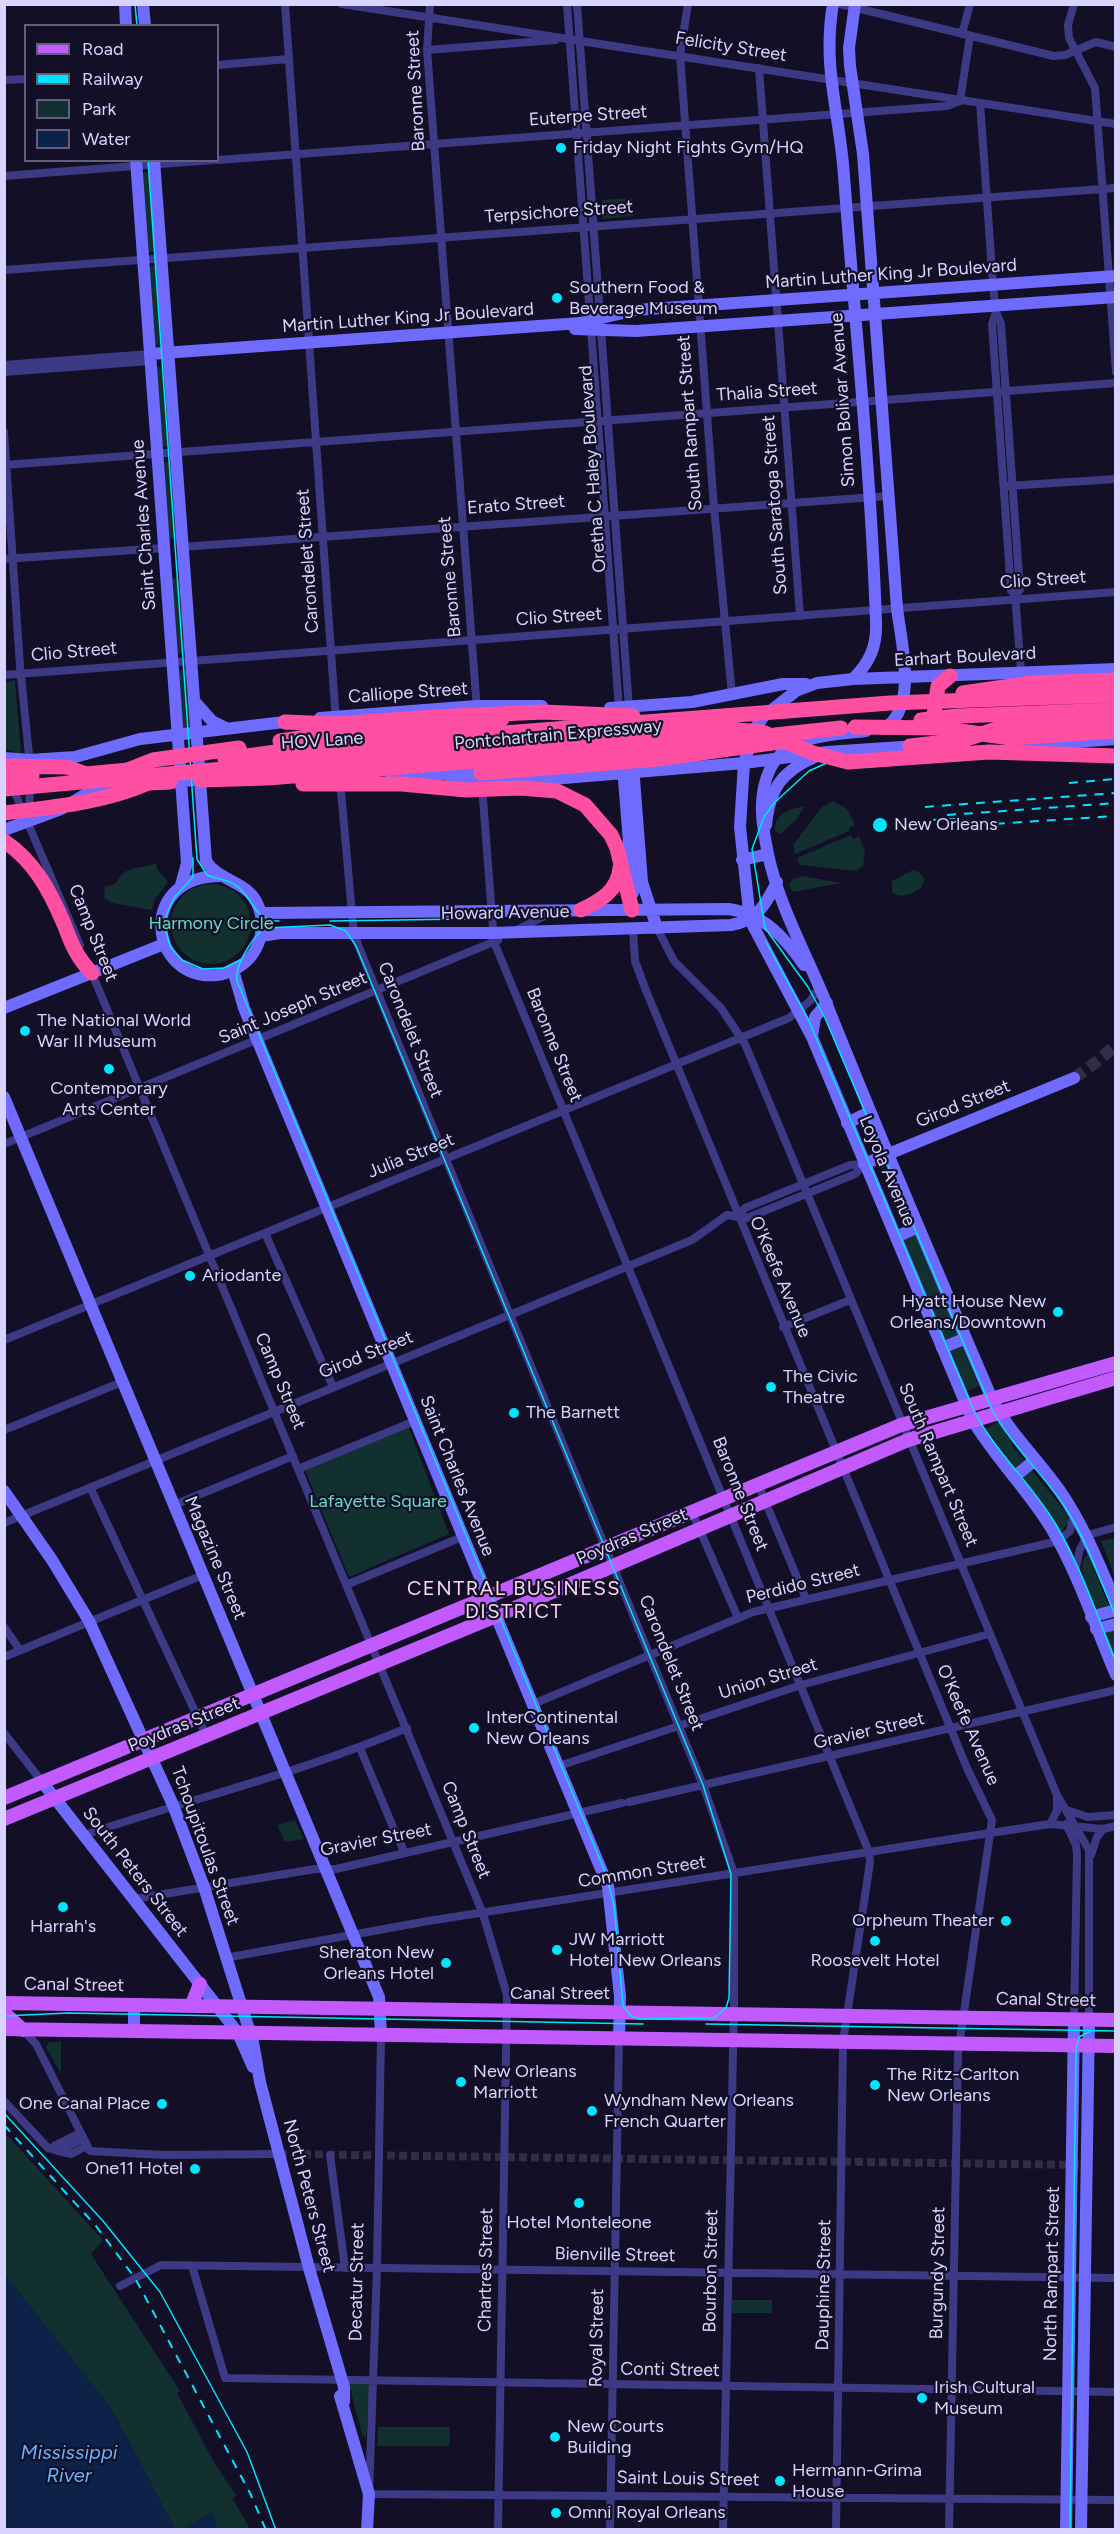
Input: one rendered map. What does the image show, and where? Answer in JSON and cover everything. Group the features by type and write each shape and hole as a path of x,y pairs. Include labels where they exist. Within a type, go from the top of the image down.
{"highway":[{"path":"950,676 938,686 935,692 934,725 938,736 952,742"},
{"path":"890,703 1032,683 1116,680"},
{"name":"Pontchartrain Expressway","path":"4,778 128,770 298,749 890,703 1116,695"},
{"path":"128,770 153,760 313,736 478,723 561,707"},
{"name":"Pontchartrain Expressway","path":"4,799 148,783 268,778 665,746 958,716 1116,710"},
{"path":"285,722 391,720 543,712 690,720"},
{"path":"910,746 952,742 993,729 1023,725 1116,721"},
{"path":"481,777 520,770 696,754 772,744 848,728 938,728 1011,738 1116,731"},
{"name":"HOV Lane","path":"4,789 278,764 746,729 762,732 826,758 848,762 989,753 1116,756"},
{"path":"4,767 67,767 86,774"},
{"path":"268,778 286,784 402,784 431,789 520,788 557,791 578,800 595,813 611,834 632,910"},
{"path":"4,813 75,805 130,791 148,783"},
{"path":"4,841 18,851 40,876 57,908 76,955 92,973"},
{"path":"581,910 605,896 615,886 620,862"}],"main road":[{"name":"Poydras Street","path":"4,1798 254,1696 901,1425 1112,1364"},
{"path":"1112,1364 1114,1378"},
{"path":"1089,1370 1093,1385"},
{"name":"Poydras Street","path":"4,1819 496,1616 908,1440 1114,1378"},
{"path":"547,1572 555,1591"},
{"path":"319,1668 326,1685"},
{"path":"192,2004 200,1984"},
{"name":"Canal Street","path":"4,2003 192,2004 508,2012 846,2014 1116,2020"},
{"path":"314,2007 314,2034"},
{"path":"396,2036 397,2009"},
{"path":"452,2010 452,2036"},
{"path":"531,2012 531,2038"},
{"path":"4,2013 23,2030"},
{"path":"938,2043 939,2016"},
{"path":"970,2017 976,2044"},
{"path":"4,2029 1116,2046"}],"street":[{"path":"125,4 126,24"},
{"path":"143,4 145,24"},
{"name":"Carondelet Street","path":"285,4 330,650 354,933 704,1785 734,1873 734,2013"},
{"name":"Felicity Street","path":"342,4 1116,124"},
{"name":"Baronne Street","path":"430,4 427,50 493,938 768,1608 832,1756 869,1852 870,1862 843,2042"},
{"name":"Oretha C Haley Boulevard","path":"567,4 575,39"},
{"name":"Oretha C Haley Boulevard","path":"577,4 575,39 581,132 628,772 633,929"},
{"name":"South Rampart Street","path":"688,4 680,55 723,622 732,695"},
{"name":"Simon Bolivar Avenue","path":"833,4 828,45 830,80 837,114 847,208 876,610 873,653 867,665 853,679"},
{"path":"840,4 1054,56 1096,42 1116,47"},
{"path":"960,101 970,4"},
{"path":"1074,4 1067,31 1075,50 1094,82 1102,189 1112,277 1116,372"},
{"path":"765,810 763,788 778,758 796,743 815,738 882,730 891,725 898,716 905,678 897,608 868,207 849,48 855,6"},
{"path":"427,50 575,39"},
{"path":"219,65 288,59"},
{"name":"South Saratoga Street","path":"759,68 800,616"},
{"path":"4,80 24,79"},
{"name":"Euterpe Street","path":"219,160 946,106 960,101"},
{"path":"980,103 995,309 1001,324 1001,392 1008,486 1020,590 1015,597 1022,671"},
{"name":"Euterpe Street","path":"4,176 174,162"},
{"name":"Saint Charles Avenue","path":"154,163 206,861 210,869 253,895 261,913"},
{"name":"Saint Charles Avenue","path":"136,164 188,863 181,885 170,897 163,914 161,933 165,944"},
{"name":"Terpsichore Street","path":"4,270 1116,188"},
{"name":"Martin Luther King Jr Boulevard","path":"595,325 636,310 1112,277"},
{"name":"Martin Luther King Jr Boulevard","path":"150,358 595,325 701,327 995,309 1113,297"},
{"path":"4,365 150,358"},
{"path":"4,372 150,358"},
{"name":"Thalia Street","path":"316,443 1116,383"},
{"path":"4,432 9,558 30,760 28,822"},
{"path":"6,464 316,443"},
{"path":"1008,486 1116,479"},
{"name":"Erato Street","path":"182,547 609,514 889,496"},
{"path":"9,558 182,547"},
{"path":"4,566 9,558"},
{"path":"165,576 185,574"},
{"name":"Clio Street","path":"4,675 192,659 723,622 1015,597 1116,592"},
{"name":"Earhart Boulevard","path":"817,683 853,679 1022,671 1116,669"},
{"name":"Calliope Street","path":"336,720 477,706 624,708 732,695 783,684 817,683"},
{"name":"Loyola Avenue","path":"817,683 796,691 764,716 756,727 744,763 740,793 742,860 751,916 812,1037 966,1406 993,1452 1042,1513 1058,1541 1115,1672"},
{"path":"195,702 212,722 227,728"},
{"path":"4,758 30,760 75,757 140,739 285,722"},
{"path":"4,830 61,809 88,793 199,779 340,770 391,775 481,777 628,772 744,763 879,748 1030,746 1116,739"},
{"path":"765,810 777,784 786,774 796,765 827,752"},
{"name":"Camp Street","path":"4,767 92,973 483,1914 507,1995 508,2012"},
{"name":"Oretha C Haley Boulevard","path":"628,772 642,876 657,928"},
{"path":"740,793 751,806 765,810"},
{"name":"Loyola Avenue","path":"765,810 768,854 777,882 870,1112 992,1399 999,1413 1075,1513 1088,1535 1116,1603"},
{"path":"742,860 768,854"},
{"path":"181,885 199,877 222,876"},
{"path":"777,882 765,905 751,916 786,940 818,984"},
{"path":"706,909 706,926"},
{"name":"Howard Avenue","path":"261,913 706,909 751,916"},
{"path":"514,931 561,911"},
{"path":"4,1008 165,944 174,959 189,970 206,975 233,970 251,956 261,936 261,913"},
{"name":"Howard Avenue","path":"261,936 280,933 354,933 493,938 514,931 731,925 751,916"},
{"name":"South Rampart Street","path":"657,928 674,960 720,1008 742,1037 901,1425 1057,1795 1089,1850 1087,1896 1089,2045"},
{"name":"O'Keefe Avenue","path":"633,929 638,971 737,1217 951,1729 992,1820 970,2017"},
{"name":"Saint Joseph Street","path":"4,1144 376,991 493,938"},
{"name":"Saint Charles Avenue","path":"233,970 258,1040 462,1537 559,1766 609,1894 620,2013 619,2039"},
{"name":"Julia Street","path":"5,1337 90,1305 742,1037 799,1011 818,984"},
{"path":"812,1037 815,1017 827,1003"},
{"name":"Girod Street","path":"737,1217 745,1208 850,1165 864,1164 1074,1078"},
{"name":"Magazine Street","path":"4,1097 379,1997 381,2035"},
{"path":"848,1123 870,1112"},
{"name":"Girod Street","path":"4,1523 629,1267 692,1240 727,1215 747,1218 855,1174 864,1164"},
{"path":"896,1236 918,1227"},
{"path":"265,1233 333,1388"},
{"path":"783,1327 850,1300"},
{"path":"942,1348 966,1338"},
{"path":"4,1430 122,1382"},
{"path":"298,1468 415,1421"},
{"path":"174,1505 293,1456"},
{"path":"1014,1477 1035,1460"},
{"path":"758,1484 806,1599"},
{"path":"90,1487 206,1735"},
{"name":"Tchoupitoulas Street","path":"4,1491 89,1621 145,1741 173,1805 204,1887 241,2006 244,2033"},
{"path":"692,1512 738,1618"},
{"path":"1058,1541 1070,1531 1075,1513"},
{"path":"1075,1577 1080,1549 1088,1535 1116,1527"},
{"path":"346,1585 462,1537"},
{"name":"Perdido Street","path":"533,1704 738,1618 768,1608 1058,1541"},
{"path":"4,1657 203,1575"},
{"path":"1094,1623 1116,1610"},
{"path":"1094,1623 1116,1624"},
{"path":"4,1627 20,1650"},
{"name":"Union Street","path":"559,1766 801,1685 989,1634"},
{"name":"Gravier Street","path":"134,1899 336,1869 1116,1690"},
{"path":"84,1835 173,1805 360,1748 407,1728"},
{"name":"South Peters Street","path":"4,1733 216,2005 244,2033"},
{"path":"360,1748 404,1852"},
{"path":"98,1760 105,1777"},
{"path":"1050,1824 1056,1811 1057,1795"},
{"path":"1066,1810 1088,1816 1116,1815"},
{"name":"Common Street","path":"225,1958 734,1873 1050,1824 1103,1829 1116,1827"},
{"path":"1066,1824 1076,1845 1077,1855 1074,2019"},
{"path":"1090,1858 1097,1837 1103,1829"},
{"path":"134,2004 134,2032"},
{"name":"Chartres Street","path":"498,2529 508,2012"},
{"name":"Bourbon Street","path":"723,2529 734,2013"},
{"name":"Burgundy Street","path":"949,2529 960,2044 970,2017"},
{"name":"North Rampart Street","path":"1066,2529 1074,2019"},
{"path":"23,2030 36,2044 85,2142"},
{"name":"North Peters Street","path":"244,2033 260,2082 334,2355 331,2367 339,2380 369,2494"},
{"name":"Decatur Street","path":"367,2529 377,2268 381,2035"},
{"name":"Royal Street","path":"610,2529 619,2039"},
{"name":"Dauphine Street","path":"836,2529 843,2042"},
{"name":"North Rampart Street","path":"1081,2529 1089,2045"},
{"path":"4,2101 48,2148 71,2154 85,2142"},
{"path":"48,2148 85,2142 224,2156 279,2154"},
{"path":"330,2155 345,2268"},
{"name":"Bienville Street","path":"120,2286 161,2265 1116,2278"},
{"name":"Conti Street","path":"192,2266 225,2378 1116,2392"},
{"name":"Saint Louis Street","path":"369,2494 611,2494 1116,2500"}],"green space":[{"path":"152,172 158,251 146,252 140,173"},
{"path":"632,198 633,216 603,219 602,200"},
{"path":"159,266 166,345 152,345 147,267"},
{"path":"166,366 172,446 161,447 155,367"},
{"path":"173,461 179,538 167,539 162,462"},
{"path":"181,578 188,653 177,654 171,579"},
{"path":"188,669 192,726 183,727 178,670"},
{"path":"15,680 21,754 5,749 4,683"},
{"path":"833,801 847,809 855,825 849,828 849,831 795,854 793,845 822,807"},
{"path":"805,806 796,820 780,834 775,831 775,825 780,816 789,810"},
{"path":"851,835 853,839 859,836 865,851 863,866 856,871 800,865 797,858"},
{"path":"156,863 157,869 168,882 155,899 152,910 112,903 104,898 105,887 116,883 128,870"},
{"path":"913,870 918,871 925,879 921,888 903,896 892,892 892,881"},
{"path":"802,876 841,883 793,892 789,885 792,880"},
{"name":"Harmony Circle","path":"211,884 226,887 239,896 248,909 251,924 248,939 239,952 226,961 211,964 196,961 183,952 174,939 171,924 174,909 183,896 196,887"},
{"path":"915,1234 979,1386 967,1391 903,1240"},
{"path":"999,1421 1014,1448 1068,1515 1068,1523 1061,1532 986,1429"},
{"name":"Lafayette Square","path":"409,1428 449,1534 349,1577 305,1470"},
{"path":"1116,1538 1115,1577 1101,1541"},
{"path":"1087,1553 1115,1621 1115,1658 1083,1578 1082,1564"},
{"path":"295,1820 304,1839 285,1842 277,1825"},
{"path":"49,2042 61,2042 61,2074 46,2047"},
{"path":"4,2132 103,2240 91,2254 180,2391 177,2393 215,2464 236,2495 233,2499 250,2529 217,2529 213,2513 182,2529 175,2529 111,2408 5,2275"},
{"path":"732,2300 772,2300 772,2313 732,2313"},
{"path":"349,2384 369,2384 370,2386 366,2438 362,2435"},
{"path":"378,2427 450,2427 449,2446 377,2446"}],"water":[{"name":"Mississippi River","path":"5,2275 111,2408 175,2529 5,2529"},
{"path":"213,2513 217,2529 182,2529"}],"tunnel":[{"path":"1074,1078 1116,1045"},
{"path":"279,2154 1086,2165"}],"tram line":[{"path":"135,4 137,24"},
{"path":"148,162 197,859 207,875 234,884 258,913 270,920 279,921"},
{"path":"831,761 809,771 774,803 764,817 752,849 765,928 808,987 825,1018 992,1410 1073,1520 1087,1547 1116,1617"},
{"path":"193,858 193,877 174,898 166,916 166,931 170,946 182,960 203,969 224,968 240,960"},
{"path":"330,921 465,919"},
{"path":"330,925 346,931 356,946 703,1785 731,1874 729,1998 726,2008 714,2018 639,2019 631,2016 623,2006 614,1905 606,1874 237,981 238,968 245,952 265,928 330,925"},
{"path":"766,942 808,1019 974,1411 993,1441 1046,1508 1055,1523 1081,1574 1116,1662"},
{"path":"4,2016 68,2013 643,2024"},
{"path":"706,2024 1116,2031"},
{"path":"1070,2530 1076,2050 1079,2037 1091,2031"},
{"path":"4,2113 103,2221 160,2292 247,2452 276,2530"}],"railway":[{"path":"1069,783 1116,779"},
{"path":"925,807 1116,793"},
{"path":"947,815 1116,803"},
{"path":"945,827 1116,816"},
{"path":"930,820 957,819"},
{"path":"4,2125 96,2226 135,2278 250,2493 266,2530"}],"place":[{"name":"Friday Night Fights Gym/HQ","path":"561,148"},
{"name":"Southern Food & Beverage Museum","path":"557,298"},
{"name":"New Orleans","path":"880,825"},
{"name":"The National World War II Museum","path":"25,1031"},
{"name":"Contemporary Arts Center","path":"109,1069"},
{"name":"Ariodante","path":"190,1276"},
{"name":"Hyatt House New Orleans/Downtown","path":"1058,1312"},
{"name":"The Civic Theatre","path":"771,1387"},
{"name":"The Barnett","path":"514,1413"},
{"name":"InterContinental New Orleans","path":"474,1728"},
{"name":"Harrah's","path":"63,1907"},
{"name":"Orpheum Theater","path":"1006,1921"},
{"name":"Roosevelt Hotel","path":"875,1941"},
{"name":"JW Marriott Hotel New Orleans","path":"557,1950"},
{"name":"Sheraton New Orleans Hotel","path":"446,1963"},
{"name":"New Orleans Marriott","path":"461,2082"},
{"name":"The Ritz-Carlton New Orleans","path":"875,2085"},
{"name":"One Canal Place","path":"162,2104"},
{"name":"Wyndham New Orleans French Quarter","path":"592,2111"},
{"name":"One11 Hotel","path":"195,2169"},
{"name":"Hotel Monteleone","path":"579,2203"},
{"name":"Irish Cultural Museum","path":"922,2398"},
{"name":"New Courts Building","path":"555,2437"},
{"name":"Hermann-Grima House","path":"780,2481"},
{"name":"Omni Royal Orleans","path":"556,2513"}],"district":[{"name":"CENTRAL BUSINESS DISTRICT","path":"514,1600"}]}
